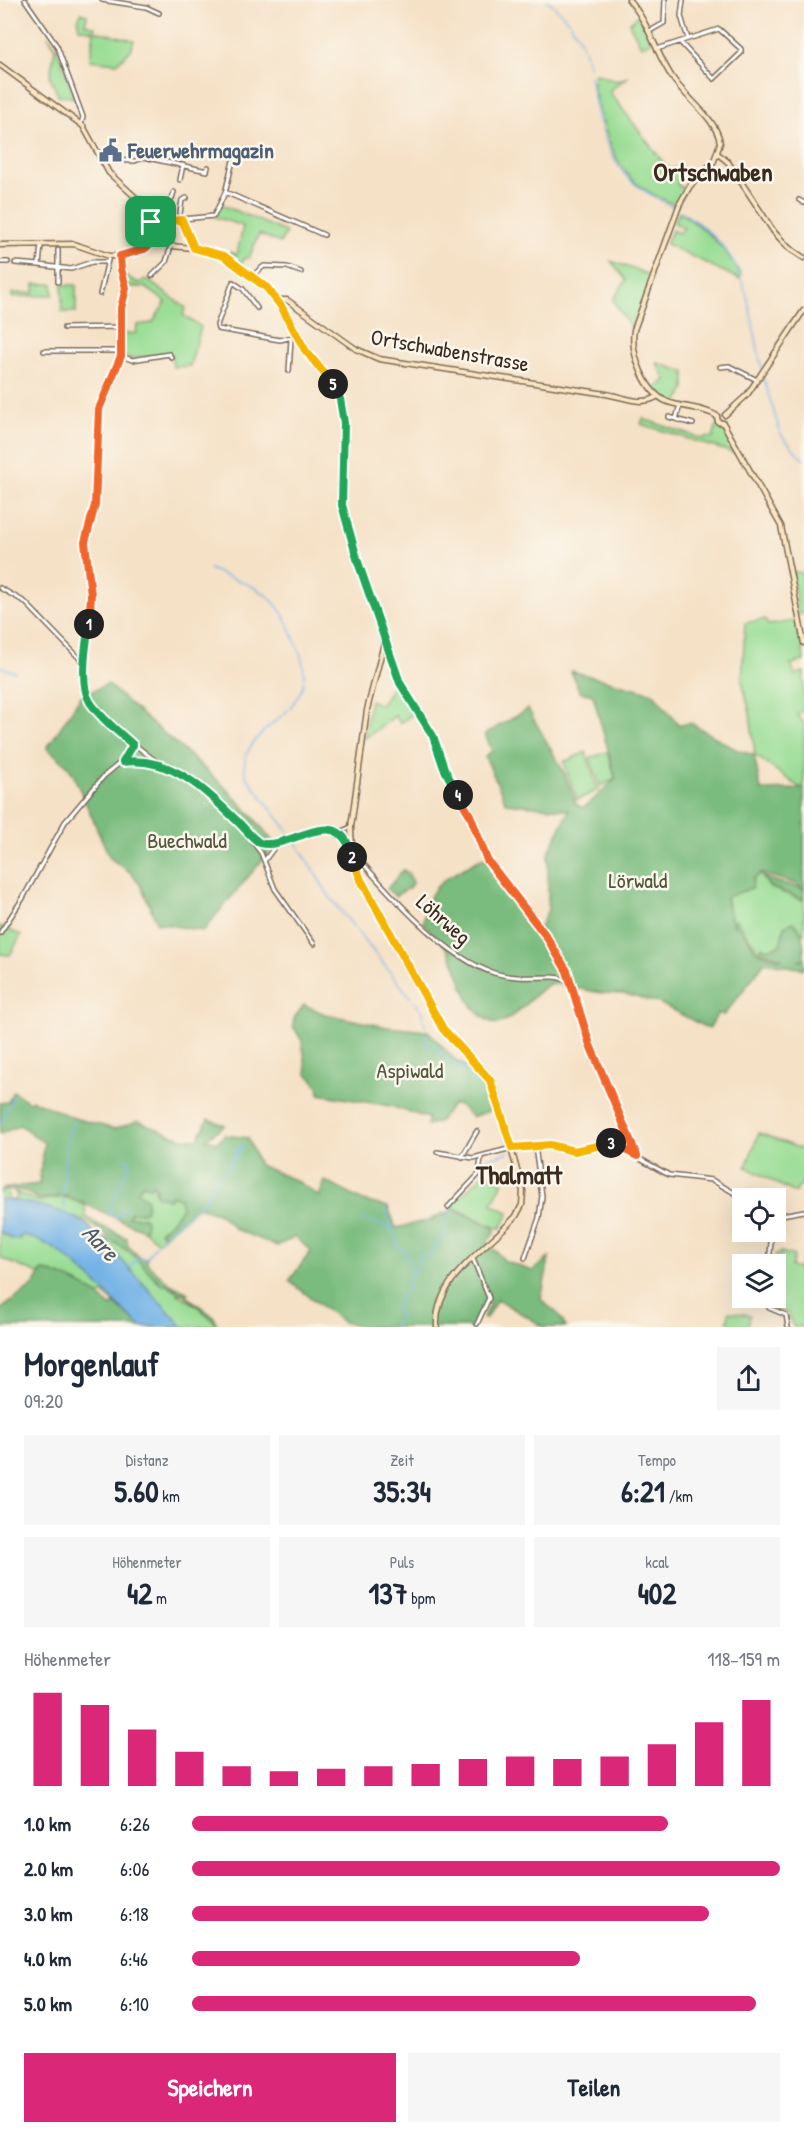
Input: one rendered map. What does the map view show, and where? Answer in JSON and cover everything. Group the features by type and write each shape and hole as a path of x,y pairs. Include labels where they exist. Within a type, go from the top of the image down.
{"main road":[{"path":"629,0 650,31 674,80 715,130 720,143 718,154 690,186 678,209 633,337 639,366 658,396 717,416 725,415"},
{"path":"0,65 81,124 88,132 100,160 114,179 141,202 148,212 158,238 144,249 120,256 109,256 79,244 0,245"},
{"path":"718,154 728,162 778,237 804,258"},
{"name":"Ortschwabenstrasse","path":"158,238 171,246 194,248 219,254 252,276 277,300 285,300 292,304 349,345 373,357 645,402 658,396"},
{"path":"277,300 297,336 332,382 340,399 344,423 342,505 384,639 383,652 367,710 351,827 351,848 361,880 440,1024 493,1085 522,1189 522,1205 514,1219 452,1280 442,1294 437,1327"},
{"path":"281,306 292,304"},
{"path":"804,310 747,395 725,415 723,423 737,452 781,526 804,643"},
{"path":"717,416 718,422 723,423"}],"street":[{"path":"25,0 57,46 83,117 81,124"},
{"path":"102,0 146,7 159,13"},
{"path":"650,31 664,23 665,0"},
{"path":"683,0 681,16 688,39"},
{"path":"657,49 722,29 741,49 741,53 714,79 680,42"},
{"path":"100,160 135,161 142,158 207,171 208,167"},
{"path":"151,222 212,217 225,192 233,161"},
{"path":"180,180 183,165"},
{"path":"148,212 153,204 164,206 173,198 174,192"},
{"path":"225,192 324,235"},
{"path":"188,198 182,199 181,220 194,248"},
{"path":"799,200 804,203"},
{"path":"39,265 41,245"},
{"path":"152,276 166,262 171,246"},
{"path":"58,250 58,282"},
{"path":"100,294 109,256"},
{"path":"120,256 126,288 121,308 121,354 102,397 97,420 95,505 85,542 91,612 84,663 90,701 106,720 133,745 202,789 254,839 263,844 277,844 292,837 321,830 338,833 351,827"},
{"path":"0,262 8,262"},
{"path":"15,263 71,269 92,262 107,262"},
{"path":"252,276 264,266 287,267 301,272"},
{"path":"257,308 243,289 233,282 218,329 280,340 297,336"},
{"path":"64,328 121,327"},
{"path":"289,371 291,339"},
{"path":"44,351 121,354 132,360 169,354 171,357"},
{"path":"720,366 729,366 757,380"},
{"path":"676,419 680,405"},
{"path":"669,417 693,424"},
{"path":"0,588 30,606 84,663"},
{"path":"384,639 400,683 433,736 444,768 470,815 485,857 546,936 571,981 590,1045 637,1156"},
{"path":"383,652 390,653"},
{"path":"0,933 23,898 65,822 104,776 123,762 133,745"},
{"path":"123,762 158,762"},
{"name":"Löhrweg","path":"338,833 386,889 449,951 502,975 536,979 553,977 571,981"},
{"path":"254,839 265,860 275,889 314,944"},
{"path":"265,860 277,844"},
{"path":"462,1157 477,1131"},
{"path":"437,1152 462,1157 481,1157 512,1148 553,1146 574,1151 611,1143 669,1175 712,1180 732,1192"},
{"path":"525,1258 539,1218 542,1196 535,1146"},
{"path":"448,1207 480,1172 481,1157"},
{"path":"786,1214 804,1211"},
{"path":"474,1259 489,1298 477,1324"},
{"path":"769,1308 786,1314 788,1327"}],"green space":[{"path":"81,13 87,15 85,24 95,27 95,31 134,40 131,50 117,63 90,60 94,31 79,28 78,20"},
{"path":"639,15 652,41 641,46 629,23"},
{"path":"48,36 56,46 75,98 58,95 50,77 55,47"},
{"path":"595,73 616,81 628,77 609,91 668,169 683,168 677,185 686,189 677,206 641,187 622,168 601,118 594,92"},
{"path":"220,204 286,232 280,243 259,234 249,258 245,258 239,266 224,257 230,252 237,255 243,226 215,217"},
{"path":"679,212 706,232 722,248 741,275 739,279 666,244 672,230 679,233 684,228 674,223"},
{"path":"611,261 652,276 632,330 613,300 626,280"},
{"path":"123,275 139,283 146,279 186,308 183,315 201,327 190,366 173,367 171,353 132,359 121,355 121,334 136,333 137,325 152,323 166,302 145,287 126,287"},
{"path":"34,284 53,284 53,295 12,297 12,293 34,293"},
{"path":"62,285 76,285 76,312 62,312"},
{"path":"657,363 685,372 685,390 675,405 663,399 653,390 666,380"},
{"path":"643,419 703,439 713,438 717,423 723,428 737,454 641,424"},
{"path":"792,571 804,574 804,613 798,615"},
{"path":"765,619 768,625 795,621 802,646 804,661 791,664 795,675 804,672 804,710 797,715 804,723 804,787 799,787 755,755 750,713 742,681 745,623"},
{"name":"Lörwald","path":"571,671 653,693 679,725 691,723 737,750 754,755 761,790 804,789 804,890 797,884 760,873 753,879 752,888 726,897 729,914 736,928 733,921 736,920 757,952 782,958 760,951 761,947 767,949 780,945 785,925 793,922 797,925 803,938 804,948 804,959 798,961 804,961 804,969 765,962 724,1015 718,1013 709,1029 659,1003 624,994 601,993 551,983 512,1016 497,1024 485,1019 476,1011 446,947 423,923 430,897 436,888 443,881 484,857 539,929 548,910 548,854 569,810 506,803 485,756 492,751 485,734 528,709 565,774 576,804 583,808 588,805 616,779 593,695 580,692"},
{"path":"397,678 417,711 400,723 395,716 364,739 370,700 381,705"},
{"name":"Buechwald","path":"108,684 238,800 275,845 203,931 157,923 141,886 131,873 110,858 73,774 67,765 47,748 81,696"},
{"path":"586,752 598,790 577,800 564,762"},
{"path":"608,752 615,779 600,786 590,758"},
{"path":"403,870 408,873 413,882 409,888 395,896 387,889"},
{"path":"760,874 770,888 802,900 804,895 804,934 793,922 783,931 781,946 768,949 761,947 760,951 755,949 755,945 738,924 732,921 726,897 752,888 753,879"},
{"path":"763,876 801,888 804,891 802,899 770,887"},
{"path":"0,926 21,935 10,955 0,954"},
{"name":"Aspiwald","path":"304,1005 325,1014 387,1027 428,1031 456,1061 468,1067 474,1066 479,1071 489,1085 498,1108 472,1117 459,1105 453,1104 439,1122 427,1125 428,1118 390,1106 319,1094 318,1085 307,1074 302,1041 293,1026 294,1018"},
{"path":"13,1091 29,1102 32,1100 74,1118 115,1129 138,1121 181,1138 198,1139 208,1119 225,1125 206,1139 217,1142 224,1135 248,1138 259,1165 299,1182 319,1197 325,1181 363,1201 388,1207 396,1228 430,1220 443,1213 447,1215 452,1208 494,1228 495,1232 487,1242 505,1261 532,1271 549,1258 541,1300 558,1314 566,1327 544,1327 497,1299 486,1318 483,1317 490,1302 486,1299 471,1327 365,1327 343,1322 289,1281 311,1251 295,1237 277,1246 235,1229 220,1214 198,1207 164,1236 160,1231 182,1208 180,1198 171,1195 169,1199 156,1195 156,1187 153,1184 149,1187 142,1184 137,1191 147,1199 146,1210 141,1213 131,1212 128,1217 143,1217 146,1221 145,1231 67,1196 39,1199 24,1191 0,1189 39,1184 44,1143 20,1125 0,1134 0,1103 8,1102"},
{"path":"759,1133 804,1150 804,1180 795,1193 746,1167"},
{"path":"485,1173 503,1182 492,1204 509,1213 501,1228 496,1228 451,1206"},
{"path":"144,1183 150,1187 156,1186 154,1191 169,1199 171,1195 180,1198 182,1208 160,1231 164,1236 158,1242 145,1231 138,1218 128,1217 130,1212 137,1211 138,1190"},
{"path":"0,1191 8,1191 8,1200 14,1200 18,1196 14,1192 38,1201 64,1197 85,1205 86,1217 97,1224 95,1227 83,1219 82,1221 104,1240 105,1238 106,1241 112,1241 130,1252 162,1285 166,1284 200,1308 218,1327 141,1327 104,1294 99,1295 52,1272 42,1271 38,1274 0,1258"},
{"path":"97,1224 127,1238 127,1244 140,1258 147,1258 147,1263 170,1284 188,1293 187,1296 214,1317 216,1323 182,1292 178,1295 176,1289 166,1284 162,1285 130,1252 112,1241 107,1243 109,1237 95,1227"},
{"path":"781,1252 794,1256 791,1267 798,1269 804,1260 804,1327 793,1327 788,1313 770,1308 786,1308 786,1254 780,1254"},
{"path":"42,1271 79,1284 111,1307 114,1303 141,1327 0,1327 0,1310 34,1285"},
{"path":"729,1312 750,1315 748,1327 727,1327"}],"water":[{"name":"Aare","path":"0,1199 43,1206 83,1222 97,1235 107,1239 108,1245 183,1327 141,1327 86,1273 55,1249 22,1235 20,1239 12,1239 0,1232"}],"waterway":[{"path":"547,0 563,15 574,30 583,47 589,67"},
{"path":"590,76 602,131 620,169 629,179 651,195 676,209"},
{"path":"680,211 703,227 720,243 732,261 747,299 762,369"},
{"path":"763,376 781,435 804,460"},
{"path":"209,569 251,586 271,599 287,621 303,663 304,678"},
{"path":"0,667 15,672"},
{"path":"290,708 300,693 304,681"},
{"path":"288,710 256,738 250,747 244,765 246,776 294,839 329,896 411,998"},
{"path":"414,1001 423,1012 425,1026"},
{"path":"426,1034 426,1044 438,1049 443,1058 448,1058 463,1071 472,1070 477,1080 482,1081 489,1092"},
{"path":"0,1125 13,1096"},
{"path":"494,1105 502,1124"},
{"path":"63,1195 65,1153 73,1121"},
{"path":"504,1130 507,1142"},
{"path":"233,1158 235,1151 242,1145"},
{"path":"158,1241 204,1201 209,1189 244,1147"},
{"path":"483,1169 487,1159 508,1152"},
{"path":"124,1158 130,1160"},
{"name":"Aare","path":"108,1214 130,1162"},
{"path":"64,1199 65,1216"},
{"path":"110,1214 118,1217 126,1206"},
{"path":"395,1327 400,1316 396,1310 401,1296 408,1289 409,1276 416,1269 420,1255 434,1253 437,1247 435,1244 444,1238 447,1219 451,1212 450,1207"},
{"path":"386,1208 395,1239 400,1249 405,1251 412,1273"},
{"path":"362,1218 391,1229"},
{"path":"130,1267 138,1258 146,1259 156,1244"}],"place":[{"name":"Feuerwehrmagazin","path":"110,150"}],"district":[{"name":"Ortschwaben","path":"713,171"},
{"name":"Thalmatt","path":"519,1174"}],"route":[{"path":"182,220 194,248 207,249 224,256 267,288 281,306 305,350 337,390 343,409 344,423 342,505 358,562 400,683 433,736 444,768 470,815 485,857 560,957 577,997 590,1045 637,1156 611,1143 574,1151 550,1145 512,1148 493,1085 484,1072 450,1039 443,1029 356,871 351,847 340,835 334,831 321,830 301,833 277,844 257,842 202,789 187,779 158,762 123,762 133,745 106,720 90,701 87,694 84,663 91,612 85,542 95,505 98,461 97,420 102,397 117,370 121,356 121,308 126,288 120,256 134,254 158,238 151,222 182,220"}]}
